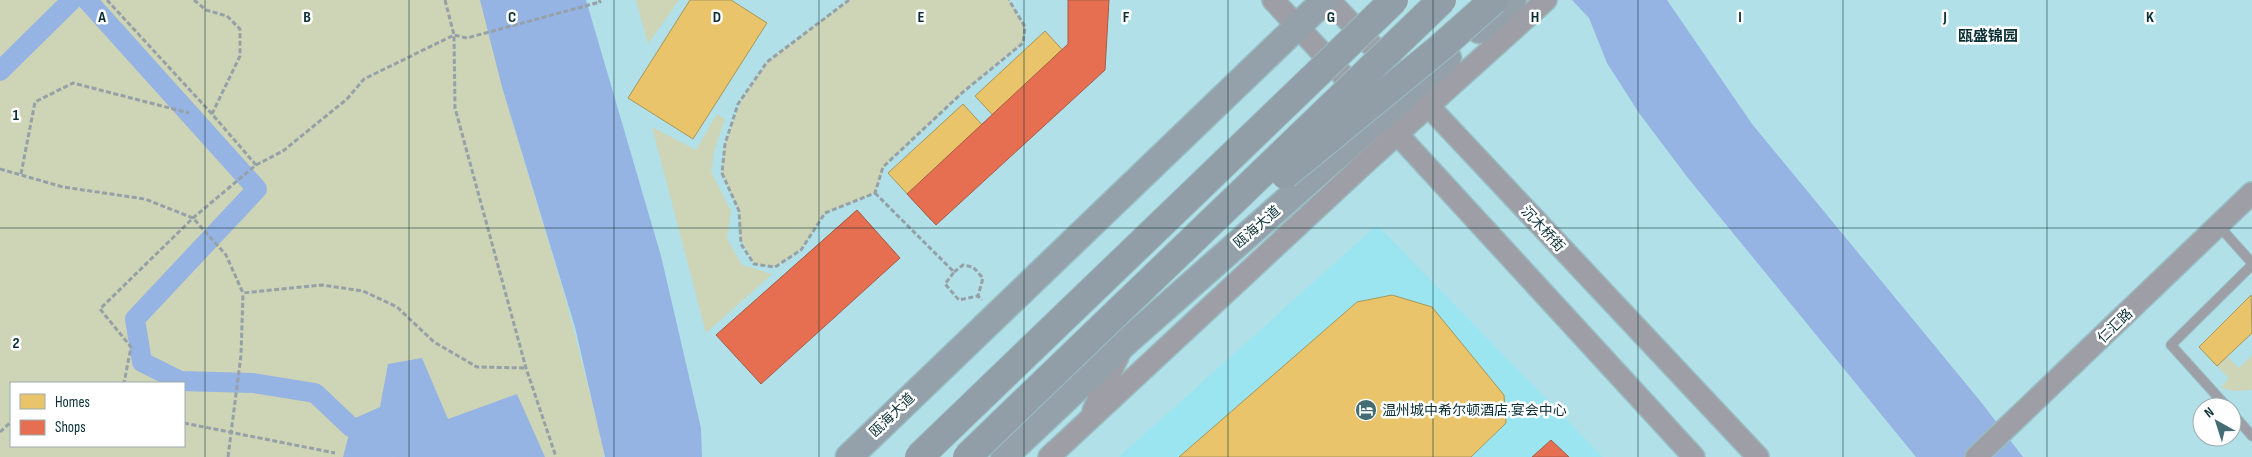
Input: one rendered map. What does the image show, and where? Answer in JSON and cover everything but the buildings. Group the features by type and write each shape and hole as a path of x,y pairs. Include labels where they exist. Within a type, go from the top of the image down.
{"highway":[{"path":"919,457 1394,0"},
{"path":"967,457 1133,300 1442,0"},
{"path":"1133,300 1433,54 1494,0"}],"main road":[{"name":"瓯海大道","path":"849,457 1325,0"},
{"name":"瓯海大道","path":"1004,457 1124,344 1390,126 1421,98 1513,0"}],"street":[{"path":"1273,0 1694,457"},
{"name":"沉木桥街","path":"1329,0 1758,457"},
{"path":"1421,98 1546,0"},
{"path":"1049,457 1364,164 1390,126"},
{"name":"仁汇路","path":"1976,457 2015,422 2252,192"},
{"path":"1089,420 1124,344"}],"lane":[{"path":"2218,397 2171,345 2252,264 2219,226"},
{"path":"2242,424 2252,436"}],"path":[{"path":"106,0 212,114 256,165"},
{"path":"194,0 206,10 227,16 240,29 240,56 212,114"},
{"path":"445,0 454,35 455,108 526,368 556,457"},
{"path":"848,0 767,62 738,104 725,144 722,173 739,211 740,244 754,264 775,267 801,250 825,213 874,193 884,167 963,92 1023,43 1025,27 1009,0"},
{"path":"124,382 131,347 100,309 192,218 256,165 283,151 347,100 364,78 454,35 467,38 600,1"},
{"path":"21,174 35,102 73,83 189,113"},
{"path":"0,169 63,187 145,199 192,218 226,255 243,293 239,373 228,457"},
{"path":"874,193 954,272"},
{"path":"963,265 973,267 983,278 978,296 959,300 945,284 954,272 963,265"},
{"path":"243,293 322,285 363,291 397,307 434,342 477,367 526,368"},
{"path":"978,296 996,315"},
{"path":"185,422 335,454"},
{"path":"0,432 10,423"}],"shaded area":[{"path":"480,0 586,0 661,256 701,428 702,457 605,457 575,327 502,87"},
{"path":"1572,0 1667,0 1752,124 1981,402 2023,457 1916,457 1688,178 1639,113 1607,63 1589,18"},
{"path":"1377,225 1603,457 1119,457"},
{"path":"422,358 448,419 517,394 545,457 343,457 353,419 380,407 388,364"}],"green space":[{"path":"0,0 481,0 502,87 565,297 605,452 603,457 0,457"},
{"path":"636,0 679,0 648,44"},
{"path":"849,0 1009,0 1025,27 1023,43 963,92 884,167 875,193 825,213 801,250 775,267 754,264 740,237 739,211 722,173 725,144 742,99 767,62"},
{"path":"717,114 725,119 715,148 711,172 731,211 727,239 742,265 772,274 706,333 652,127 696,150"},
{"path":"2252,355 2252,390 2235,391 2221,388 2229,378 2217,366 2227,357 2239,368"}],"waterway":[{"path":"0,71 72,0"},
{"path":"87,0 257,189 135,319 142,362 180,381 253,383 315,393 351,427 427,457"}],"place":[{"name":"温州城中希尔顿酒店·宴会中心","path":"1366,410"}],"district":[{"name":"瓯盛锦园","path":"1988,36"}]}
